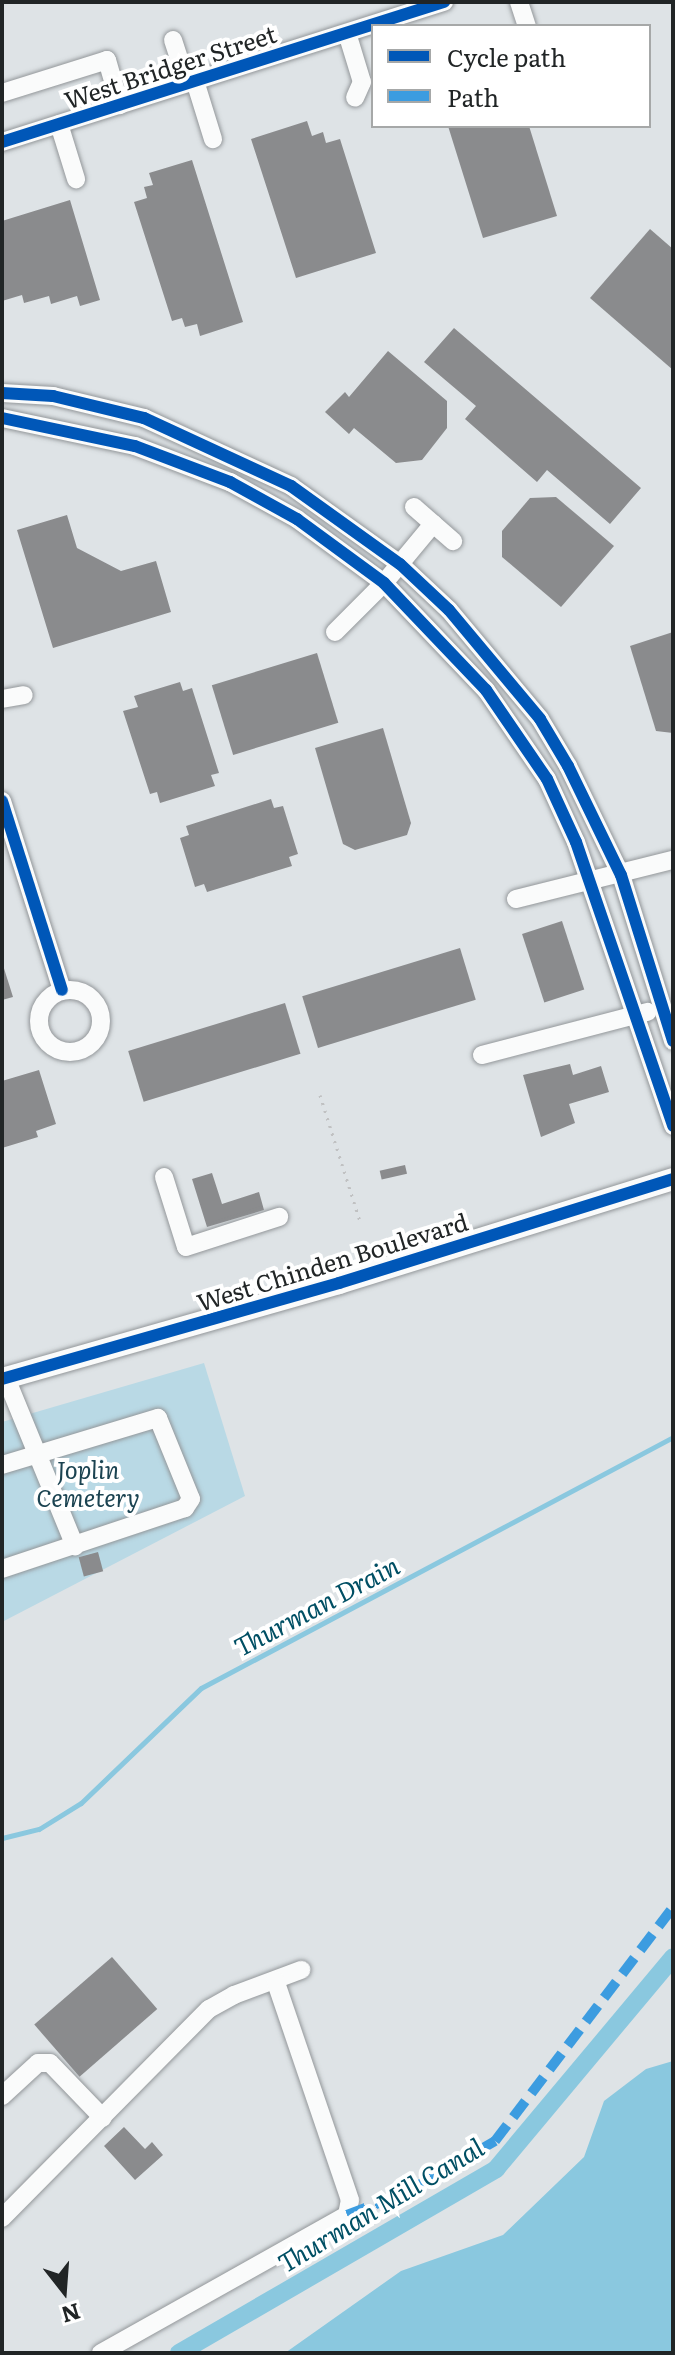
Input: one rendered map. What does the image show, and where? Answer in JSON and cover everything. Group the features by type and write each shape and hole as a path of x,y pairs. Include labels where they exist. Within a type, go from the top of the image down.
{"main road":[{"name":"West Chinden Boulevard","path":"4,1378 339,1283 673,1179"}],"street":[{"name":"West Bridger Street","path":"400,21 444,2"},
{"path":"519,2 526,24"},
{"name":"West Bridger Street","path":"2,142 371,28"},
{"path":"347,33 362,82 355,98"},
{"path":"173,40 213,139"},
{"path":"2,93 107,60 120,105"},
{"path":"59,124 76,179"},
{"path":"2,393 53,396 144,418 291,486 400,564 449,610 540,719 621,875 667,1006 673,1041"},
{"path":"2,418 135,446 230,482 297,519 384,583 498,707 547,779 594,884 673,1126"},
{"path":"414,507 453,541"},
{"path":"335,632 384,583 433,524"},
{"path":"2,699 24,695"},
{"path":"2,801 62,990"},
{"path":"516,899 594,884 673,860"},
{"path":"482,1055 667,1006"},
{"path":"164,1177 186,1247 279,1217"},
{"path":"4,1378 75,1546"},
{"path":"2,1465 158,1418 164,1424 189,1490 185,1508 2,1569"},
{"path":"2,2218 209,2009 301,1970"},
{"path":"101,2353 347,2215 350,2200 275,1980"},
{"path":"2,2096 38,2063 50,2063 103,2118"}],"path":[{"path":"320,1095 361,1224"}],"green space":[{"name":"Joplin Cemetery","path":"204,1363 245,1496 2,1622 2,1422"}],"water":[{"path":"673,2061 673,2353 285,2353 401,2271 503,2235 584,2157 604,2101 646,2069"}],"building":[{"path":"307,121 312,136 323,132 326,143 340,139 376,253 296,278 251,139"},
{"path":"449,128 530,128 557,216 483,238"},
{"path":"192,160 243,322 200,336 197,324 185,327 182,318 172,321 134,202 147,198 144,187 153,185 149,173"},
{"path":"70,200 100,300 80,306 77,296 51,304 49,296 24,303 22,295 2,301 2,221"},
{"path":"650,229 673,249 673,370 590,298"},
{"path":"454,328 641,488 610,524 547,470 537,482 465,419 476,406 424,362"},
{"path":"388,351 447,401 447,428 422,460 396,463 354,428 349,434 325,412 345,392 349,397"},
{"path":"556,497 614,546 561,607 502,557 502,531 530,498"},
{"path":"67,515 77,548 121,571 156,561 171,612 53,648 17,530"},
{"path":"673,632 673,733 656,731 630,646"},
{"path":"317,653 338,723 233,755 212,685"},
{"path":"180,682 183,691 192,688 219,773 211,775 215,786 160,803 157,792 150,794 123,711 138,707 134,696"},
{"path":"383,728 411,823 407,835 355,850 343,844 315,748"},
{"path":"271,799 274,808 283,806 298,854 289,857 292,866 207,892 204,884 195,887 180,838 189,835 186,826"},
{"path":"562,921 584,989 544,1002 522,934"},
{"path":"460,948 476,1000 318,1048 302,996"},
{"path":"2,962 13,997 2,1000"},
{"path":"285,1003 300,1054 144,1102 128,1051"},
{"path":"570,1064 573,1075 601,1066 609,1092 569,1104 575,1123 541,1137 523,1075"},
{"path":"39,1070 56,1124 36,1131 38,1137 2,1148 2,1081"},
{"path":"405,1165 407,1174 382,1180 380,1171"},
{"path":"212,1173 222,1204 259,1192 264,1210 207,1227 192,1179"},
{"path":"98,1552 103,1571 84,1576 79,1557"},
{"path":"112,1957 157,2009 80,2077 34,2025"},
{"path":"124,2127 145,2149 152,2142 163,2155 135,2180 104,2146"}],"waterway":[{"name":"Thurman Drain","path":"2,1838 39,1829 81,1803 201,1688 673,1437"},
{"name":"Thurman Mill Canal","path":"179,2353 496,2169 673,1957"}],"marked path":[{"path":"347,2215 405,2193 495,2141 673,1907"}],"cycle path":[{"path":"375,24 444,2"},
{"path":"2,142 371,25"},
{"path":"2,393 53,396 144,418 291,486 400,564 449,610 540,719 568,766 621,875 673,1041"},
{"path":"2,418 135,446 230,482 297,519 384,583 486,690 547,779 576,842 673,1126"},
{"path":"2,801 62,990"},
{"path":"2,1379 339,1283 673,1179"}]}
